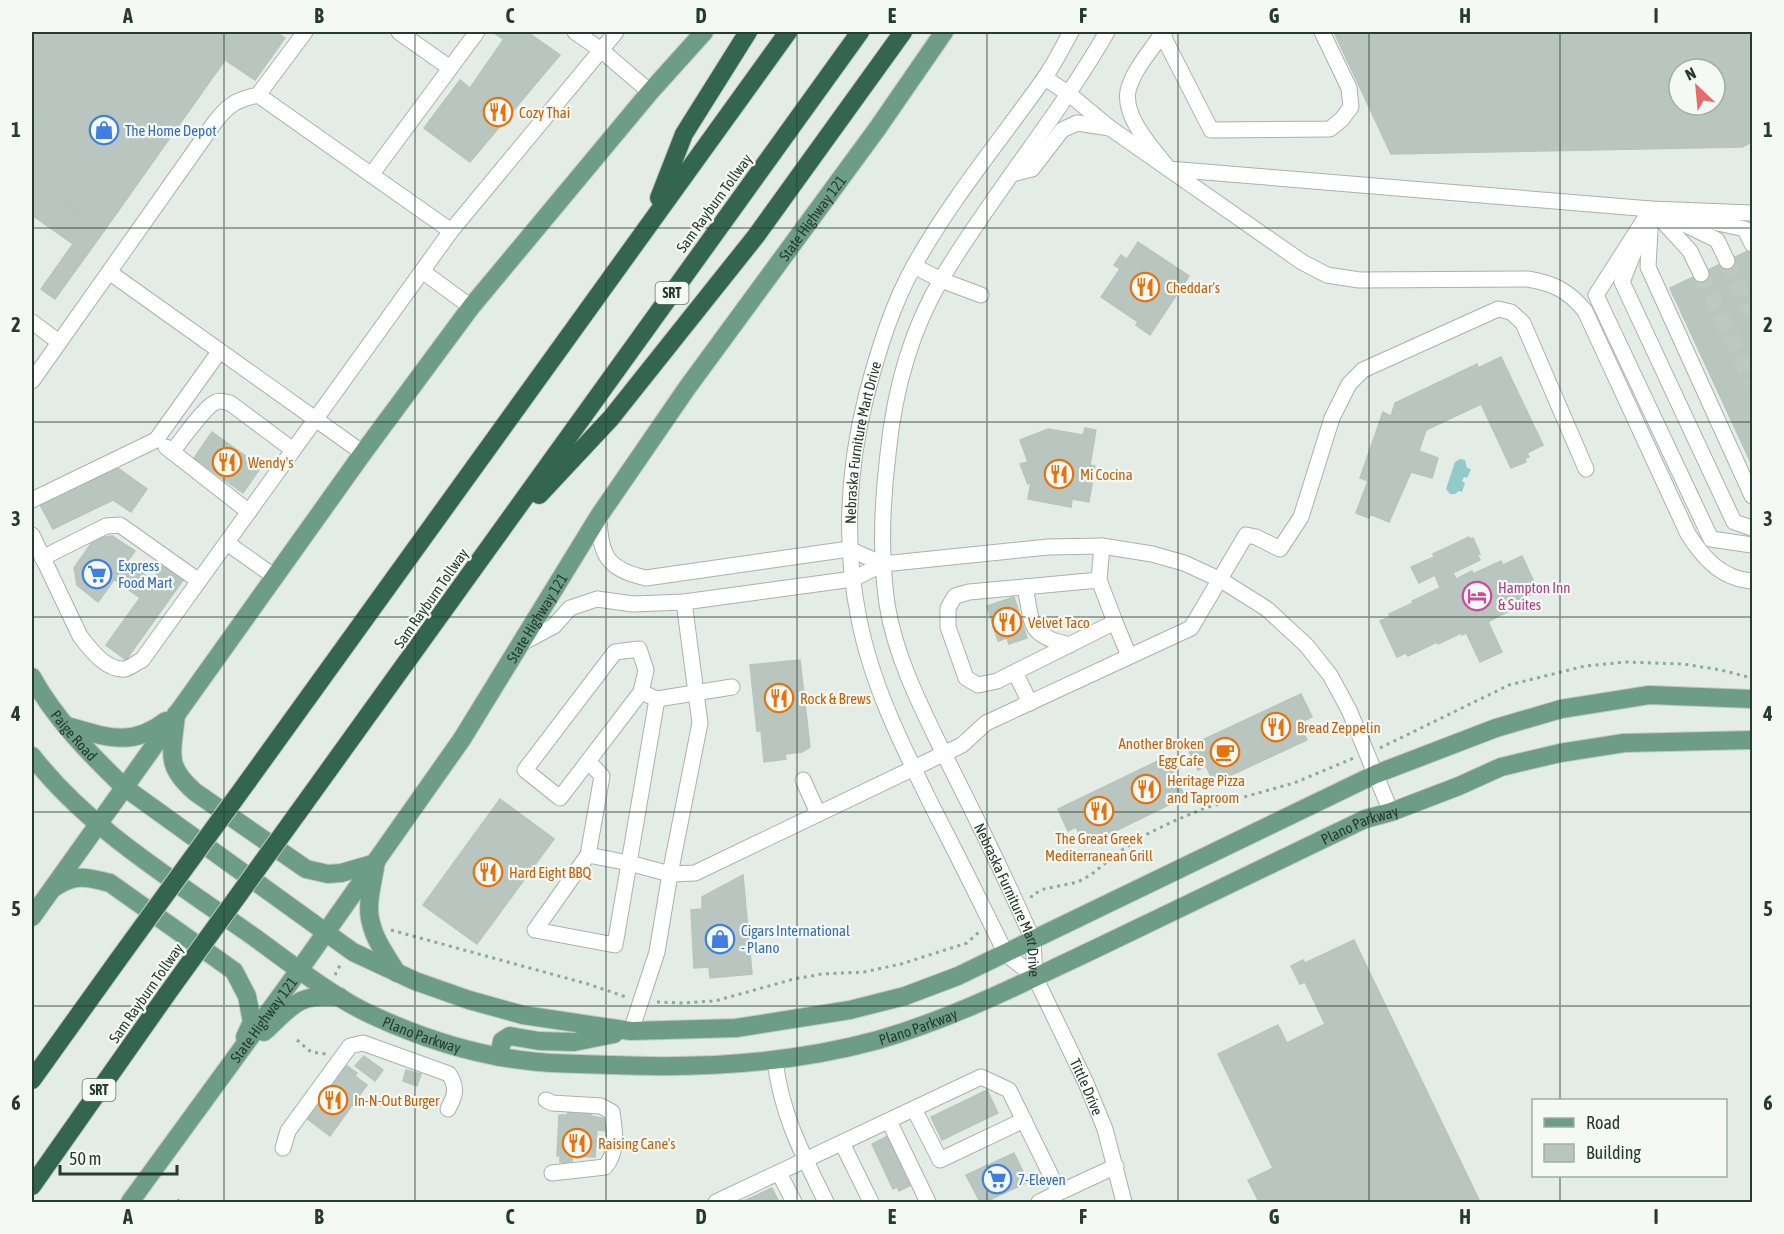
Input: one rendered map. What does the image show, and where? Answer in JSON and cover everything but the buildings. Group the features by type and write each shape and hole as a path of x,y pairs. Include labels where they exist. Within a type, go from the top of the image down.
{"highway":[{"path":"649,223 684,134 748,32"},
{"path":"32,1080 788,32"},
{"name":"Sam Rayburn Tollway","path":"32,1186 167,994 860,32"},
{"path":"484,554 618,408 756,236 903,32"}],"main road":[{"path":"32,917 176,712 471,307 650,92 704,32"},
{"name":"State Highway 121","path":"130,1203 376,863 462,739 599,516 687,388 877,129 944,32"},
{"name":"Paige Road","path":"32,677 67,726 123,787"},
{"path":"499,1057 502,1041 510,1036 539,1041 574,1042 631,1031 736,1028 850,1010 905,996 958,976 1006,954 1376,774 1487,731 1561,710 1649,694 1752,699"},
{"path":"67,726 114,739 125,738 140,736 154,730 176,712"},
{"path":"176,712 172,764 181,779 195,792 306,869 341,873 376,863 370,900 370,921 377,939 397,973"},
{"name":"Plano Parkway","path":"97,824 340,997 372,1015 452,1045 499,1057 538,1062 701,1067 775,1061 825,1052 932,1022 1035,978 1365,819 1391,812 1459,786 1501,767 1560,753 1624,743 1752,740"},
{"path":"32,756 61,790 97,824"},
{"path":"123,787 353,952 397,973 469,1000 523,1015 631,1031"},
{"path":"49,891 65,879 89,877 110,884 234,971 248,996 252,1022 236,1057"},
{"path":"236,1057 294,1005 309,997 340,997"}],"street":[{"path":"32,381 221,114 239,99 258,95 305,32"},
{"path":"399,32 450,68"},
{"path":"371,175 477,32"},
{"path":"575,32 601,50 650,92"},
{"path":"32,535 80,636 90,651 110,666 126,669 142,660 451,231 616,32"},
{"name":"Nebraska Furniture Mart Drive","path":"1035,978 1006,954 890,717 871,666 859,619 849,549 851,487 860,423 890,317 914,266 945,215 1045,78 1071,32"},
{"name":"Nebraska Furniture Mart Drive","path":"1035,978 1033,940 917,701 900,652 888,607 883,564 884,488 891,425 903,370 924,315 941,280 1069,94 1107,32"},
{"path":"1322,32 1349,88 1351,107 1330,129 1211,130 1164,33 1138,68 1127,99 1130,111 1141,133 1169,169 1651,209 1752,213"},
{"path":"1045,78 1069,94 1110,128 1302,262 1327,275 1359,280 1528,279 1549,282 1575,298 1585,311 1688,534 1700,552 1720,570 1743,580 1752,581"},
{"path":"258,95 451,231"},
{"path":"1012,174 1032,169 1062,130 1077,123 1110,128"},
{"path":"1651,209 1752,204"},
{"path":"1651,209 1745,229 1752,244"},
{"path":"1651,209 1717,240 1727,261"},
{"path":"1651,209 1690,251 1701,274"},
{"path":"1651,209 1648,267 1752,496"},
{"path":"1651,209 1622,282 1734,522 1752,528"},
{"path":"1651,209 1596,295 1711,539 1752,545"},
{"path":"914,266 941,280 981,295"},
{"path":"422,271 471,307"},
{"path":"109,272 363,453"},
{"path":"588,855 670,874 695,873 962,745 986,723 1191,628 1246,535 1256,537 1280,549 1296,525 1301,517 1332,418 1349,384 1363,370 1498,309 1510,312 1523,323 1586,469"},
{"path":"32,322 59,342"},
{"path":"32,500 156,440 219,352"},
{"path":"172,452 207,408 216,402 223,401 230,403 293,450"},
{"path":"156,440 249,512"},
{"path":"599,516 600,541 608,559 627,574 646,578 849,549 883,564"},
{"path":"42,558 106,526 120,525 199,581"},
{"path":"226,543 275,577"},
{"path":"1102,546 1099,580 1129,656"},
{"path":"522,642 554,626 570,608 597,598 633,604 684,602 853,579 883,564 1048,547 1102,546 1152,554 1174,560 1221,580 1266,609 1306,645 1330,675 1349,710 1391,812"},
{"path":"1099,580 969,592 955,596 948,608 948,627 966,678 978,685 997,681 1114,622"},
{"path":"1025,587 1032,623 1038,633 1048,640 1070,645"},
{"path":"631,1031 657,951 700,723 684,602"},
{"path":"639,649 646,670 641,692 560,798 525,770 615,652 639,649"},
{"path":"1015,672 1030,703"},
{"path":"641,692 657,699 732,687"},
{"path":"588,761 602,776 588,855 535,930 615,945 657,699"},
{"path":"803,780 818,813"},
{"name":"Tittle Drive","path":"1035,978 1086,1083 1105,1129 1124,1203"},
{"path":"283,1148 288,1131 350,1046 363,1043 448,1074 454,1083 456,1095 448,1109"},
{"path":"775,1061 778,1090 787,1119 826,1203"},
{"path":"725,1201 805,1160 981,1077 1009,1090 1024,1120 1050,1199 1116,1166"},
{"path":"546,1100 552,1103 601,1106 612,1112 615,1129 613,1158 605,1167 552,1173"},
{"path":"914,1109 940,1160 1024,1120"},
{"path":"889,1121 928,1203"},
{"path":"842,1143 871,1203"},
{"path":"779,1173 794,1203"}],"path":[{"path":"1019,910 1030,903 1032,895 1044,889 1078,882 1143,836 1174,821 1205,808 1294,783 1367,753 1509,685 1585,666 1625,662 1683,664 1752,678"},
{"path":"388,929 641,1000 682,1003 715,1001 794,979 822,974 864,972 901,964 967,943 980,931 992,925"},
{"path":"333,979 341,963"},
{"path":"297,1040 311,1052 324,1053 338,1063"}],"water":[{"path":"1460,459 1465,460 1467,468 1471,469 1467,478 1464,477 1462,481 1465,483 1462,492 1450,494 1446,489 1455,462"}],"tunnel":[{"path":"1727,261 1752,315"},
{"path":"1701,274 1752,383"}],"place":[{"name":"Cozy Thai","path":"498,112"},
{"name":"The Home Depot","path":"104,130"},
{"name":"Cheddar's","path":"1145,287"},
{"name":"Wendy's","path":"227,462"},
{"name":"Mi Cocina","path":"1059,474"},
{"name":"Express Food Mart","path":"97,574"},
{"name":"Hampton Inn & Suites","path":"1477,596"},
{"name":"Velvet Taco","path":"1007,622"},
{"name":"Rock & Brews","path":"779,698"},
{"name":"Bread Zeppelin","path":"1276,727"},
{"name":"Another Broken Egg Cafe","path":"1225,752"},
{"name":"Heritage Pizza and Taproom","path":"1146,789"},
{"name":"The Great Greek Mediterranean Grill","path":"1099,811"},
{"name":"Hard Eight BBQ","path":"488,872"},
{"name":"Cigars International - Plano","path":"720,939"},
{"name":"In-N-Out Burger","path":"333,1100"},
{"name":"Raising Cane's","path":"577,1143"},
{"name":"7-Eleven","path":"997,1179"}]}
